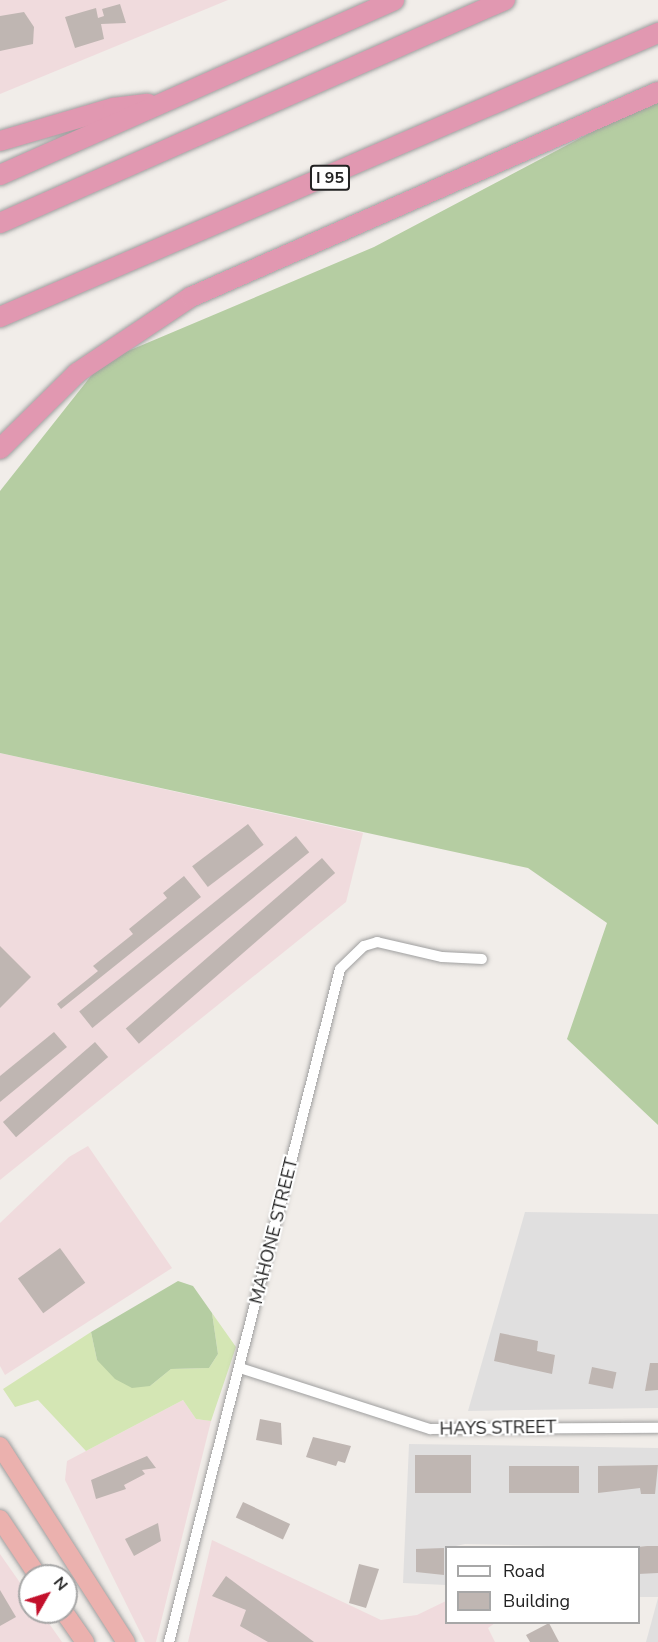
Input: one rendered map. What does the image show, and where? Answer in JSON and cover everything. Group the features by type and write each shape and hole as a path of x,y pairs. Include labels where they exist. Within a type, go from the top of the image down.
{"highway":[{"path":"0,175 394,0"},
{"path":"0,223 505,0"},
{"name":"I 95","path":"0,317 658,33"},
{"path":"0,449 77,373 191,297 658,92"},
{"path":"0,141 113,108 168,102"},
{"path":"0,1446 126,1642"},
{"path":"0,1519 30,1564"},
{"path":"72,1624 85,1642"}],"street":[{"name":"MAHONE STREET","path":"169,1642 340,969 364,946 377,942 442,957 482,959"},
{"name":"HAYS STREET","path":"240,1368 430,1429 658,1428"}],"shaded area":[{"path":"0,0 228,0 0,94"},
{"path":"0,753 363,833 346,902 0,1180"},
{"path":"88,1146 172,1268 5,1375 0,1366 0,1223 69,1157"},
{"path":"525,1212 658,1214 658,1408 468,1411"},
{"path":"183,1400 196,1419 211,1421 156,1642 145,1642 65,1480 67,1461"},
{"path":"409,1444 658,1448 658,1597 640,1597 640,1546 465,1544 445,1546 445,1585 403,1583"},
{"path":"212,1540 381,1620 417,1615 445,1601 445,1624 494,1624 488,1628 495,1642 188,1642"},
{"path":"0,1554 18,1580 18,1624 49,1624 62,1642 0,1642"},
{"path":"658,1598 658,1642 646,1642"}],"green space":[{"path":"658,97 658,1125 567,1039 607,923 528,868 0,753 0,491 102,362 374,247"},
{"path":"178,1281 193,1286 212,1313 218,1354 209,1368 171,1369 150,1386 132,1388 115,1379 97,1360 91,1332"},
{"path":"212,1313 236,1347 211,1421 196,1419 183,1400 86,1451 38,1400 15,1407 3,1389 91,1332 97,1360 150,1386 171,1369 209,1368 218,1354"}],"building":[{"path":"120,4 126,23 101,24 104,39 75,48 65,17 96,8 98,18 104,16 102,9"},
{"path":"24,12 34,27 33,44 0,51 0,16"},
{"path":"248,824 264,845 208,887 192,866"},
{"path":"296,836 309,852 92,1028 79,1012"},
{"path":"322,858 335,873 139,1044 126,1029"},
{"path":"184,876 201,897 61,1009 57,1004 98,971 93,966 133,934 129,929 167,898 163,893"},
{"path":"0,946 31,977 0,1008"},
{"path":"54,1032 67,1047 0,1102 0,1076"},
{"path":"95,1042 108,1057 16,1137 3,1122"},
{"path":"60,1248 85,1283 43,1313 18,1279"},
{"path":"500,1333 538,1341 537,1351 555,1355 552,1374 494,1361"},
{"path":"650,1363 658,1363 658,1390 645,1391"},
{"path":"592,1367 616,1372 613,1389 588,1384"},
{"path":"260,1419 281,1423 282,1445 256,1440"},
{"path":"313,1437 351,1446 345,1463 338,1461 336,1466 306,1457"},
{"path":"415,1455 471,1455 471,1493 415,1493"},
{"path":"147,1456 156,1468 142,1470 145,1474 124,1485 126,1489 96,1499 91,1480"},
{"path":"658,1465 655,1494 641,1494 640,1488 598,1493 598,1466"},
{"path":"509,1466 579,1466 579,1493 509,1493"},
{"path":"243,1502 290,1524 283,1539 236,1517"},
{"path":"158,1523 161,1541 134,1556 125,1539"},
{"path":"658,1546 658,1573 640,1574 640,1547"},
{"path":"444,1548 444,1575 416,1572 416,1549"},
{"path":"359,1564 379,1569 366,1608 349,1603"},
{"path":"226,1576 314,1642 268,1642 240,1626 246,1610 212,1596"},
{"path":"0,1590 16,1617 0,1626"},
{"path":"550,1624 559,1642 530,1642 526,1635"}]}
